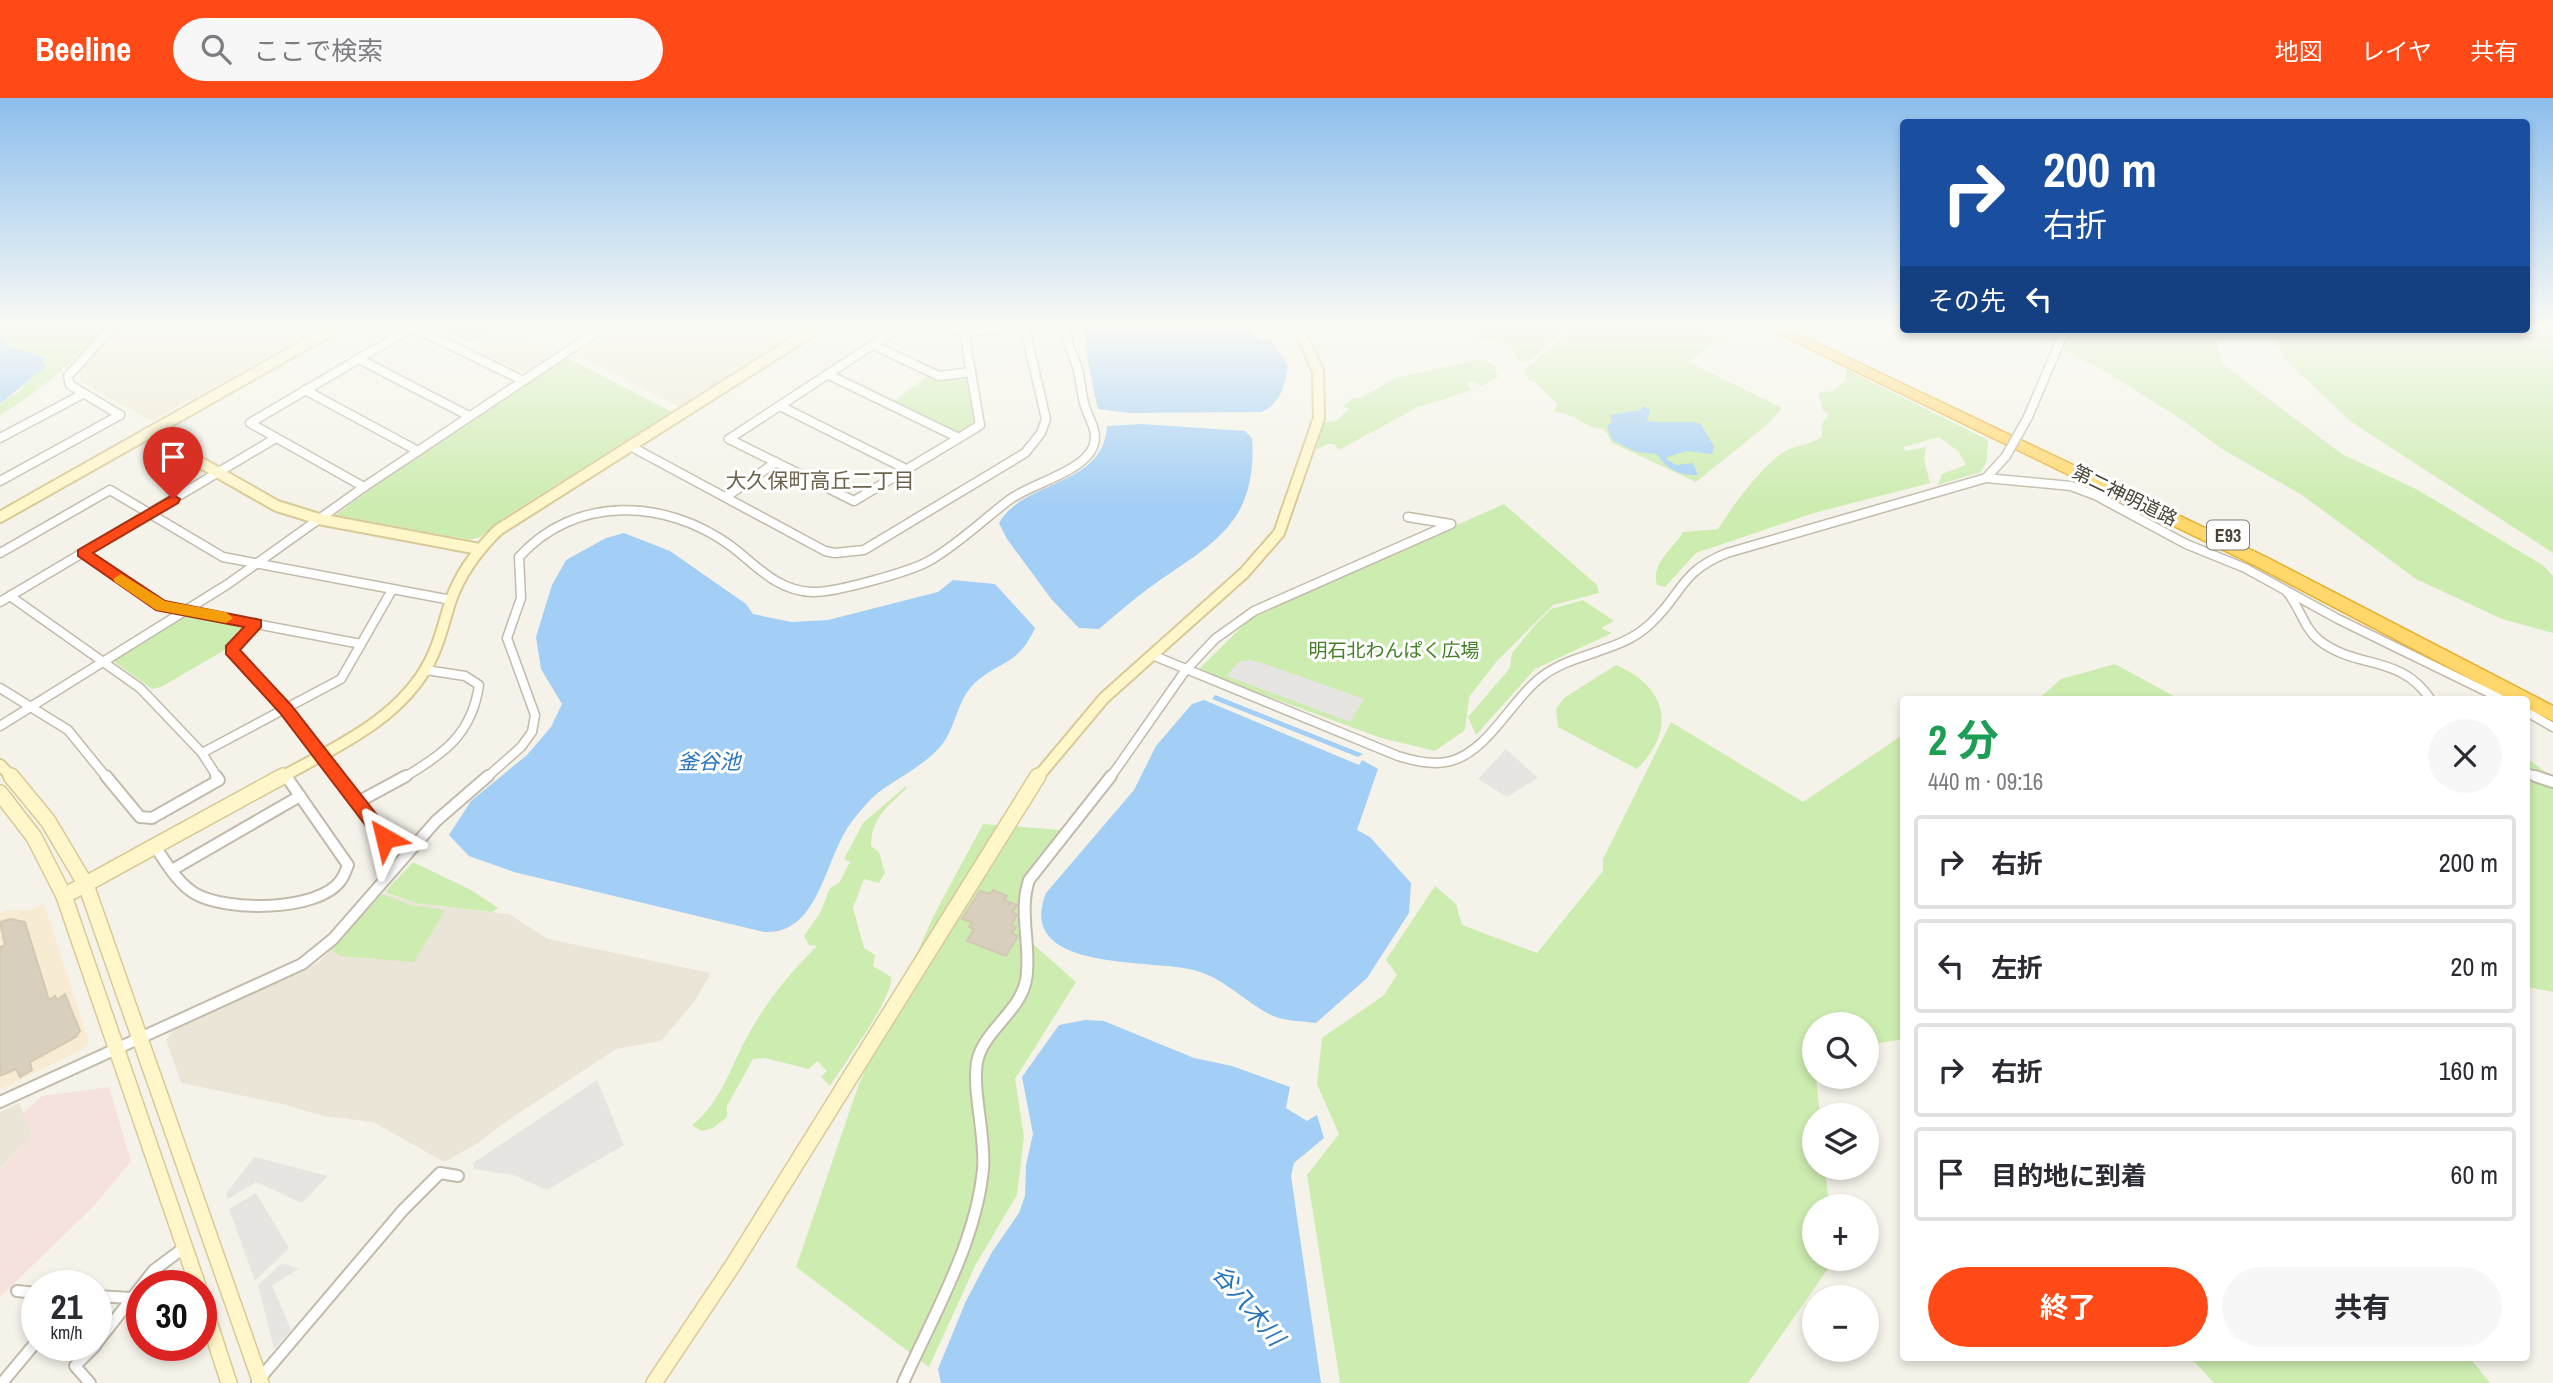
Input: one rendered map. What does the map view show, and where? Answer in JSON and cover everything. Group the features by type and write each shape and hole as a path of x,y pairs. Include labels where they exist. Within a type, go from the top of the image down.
{"highway":[{"name":"第二神明道路","path":"1903,385 2298,568 2553,702"},
{"name":"第二神明道路","path":"1903,385 2260,561 2519,696"},
{"name":"第二神明道路","path":"2530,702 2553,714"}],"street":[{"path":"0,481 120,415 70,385"},
{"path":"0,517 234,385"},
{"path":"314,385 250,423 364,488"},
{"path":"409,385 469,416"},
{"path":"0,726 256,565 515,385"},
{"path":"64,896 156,848 321,755 389,710 426,670 438,649 451,600 469,561 479,549 516,517 728,385"},
{"path":"813,385 729,439 854,501 979,425 973,385"},
{"path":"850,385 959,438"},
{"path":"631,446 825,551 848,552 878,543 1025,453 1045,429 1046,419 1038,385"},
{"path":"0,1102 302,964 333,939 436,821 521,747 532,732 535,715 507,638 521,598 519,556 543,532 581,517 633,508 713,535 764,576 796,591 813,594 830,592 928,562 1017,494 1074,465 1093,446 1096,431 1085,407 1081,385"},
{"path":"654,1383 733,1265 1036,779 1070,734 1104,698 1244,573 1279,533 1319,418 1318,385"},
{"path":"1986,478 2006,456 2028,417 2042,385"},
{"path":"305,390 418,451"},
{"path":"0,438 81,394"},
{"path":"780,406 906,470"},
{"path":"148,433 216,474 277,506 319,519 479,549"},
{"path":"0,602 276,438"},
{"path":"726,497 776,462"},
{"path":"1152,655 1185,671 1398,756 1414,761 1450,762 1460,758 1483,737 1533,682 1554,668 1641,632 1655,620 1698,566 1727,553 1986,478 2071,486 2095,495 2186,544 2245,568 2496,696"},
{"path":"0,553 110,490 223,557 451,600"},
{"path":"903,1383 924,1341 960,1254 975,1206 983,1168 977,1062 990,1035 1020,996 1026,980 1024,895 1029,880 1054,846 1102,791 1131,744 1185,671 1214,639 1254,611 1451,524 1408,517"},
{"path":"83,553 161,606 361,644"},
{"path":"2283,589 2296,601 2311,632 2321,642 2402,670 2423,683 2429,696"},
{"path":"202,753 341,679 392,590"},
{"path":"0,688 68,730 140,817 152,818 219,780 202,753 140,688 10,596"},
{"path":"256,623 232,650 285,709 385,838"},
{"path":"358,802 445,751 460,737 480,703 479,685 465,676 426,670"},
{"path":"2530,714 2553,727"},
{"path":"0,765 21,783 51,824 86,885 259,1382"},
{"path":"156,848 183,885 204,898 257,905 288,904 316,898 335,888 346,878 348,864 285,775"},
{"path":"2530,775 2553,782"},
{"path":"0,793 34,838 64,896 114,1049 193,1270"},
{"path":"172,870 300,796"},
{"path":"259,1382 403,1210 440,1173 458,1176"},
{"path":"154,1270 185,1247"},
{"path":"17,1292 21,1292"},
{"path":"112,1323 126,1306"},
{"path":"217,1346 229,1383"},
{"path":"2,1383 21,1360"},
{"path":"80,1361 75,1366 90,1383"}],"shaded area":[{"path":"87,385 217,385 151,421"},
{"path":"636,385 715,385 680,407"},
{"path":"1250,660 1364,699 1350,722 1227,676 1238,662"},
{"path":"1506,749 1538,778 1507,797 1478,779"},
{"path":"384,893 416,903 509,914 548,939 711,973 695,1001 661,1041 616,1049 504,1123 480,1142 444,1162 373,1122 324,1116 282,1104 181,1083 166,1040 174,1030 318,963"},
{"path":"44,903 89,1042 81,1050 0,1090 0,913 6,910 30,910"},
{"path":"597,1080 624,1145 547,1190 513,1175 474,1169 473,1163"},
{"path":"109,1087 131,1161 95,1205 28,1270 21,1270 21,1277 0,1297 0,1170 32,1135 22,1114 42,1096"},
{"path":"19,1103 32,1135 0,1169 0,1112"},
{"path":"254,1157 328,1176 302,1203 256,1182 228,1199 226,1194"},
{"path":"256,1193 289,1248 255,1281 229,1209"},
{"path":"282,1263 299,1269 272,1285 291,1330 274,1349 258,1285"}],"green space":[{"path":"24,385 44,385 0,415 0,403 19,392"},
{"path":"524,385 619,385 672,412 503,518 480,537 470,540 336,515 421,452 424,453"},
{"path":"916,385 969,385 976,423 964,433 957,432 893,402"},
{"path":"1383,385 1468,385 1472,390 1418,407 1339,450 1334,444 1327,444 1316,450 1323,423 1336,421 1349,409 1343,406 1354,398 1361,398"},
{"path":"1538,385 1735,385 1782,408 1768,424 1696,482 1612,443 1604,429 1554,412 1557,404"},
{"path":"1840,385 1878,385 1988,440 1987,460 1981,472 1938,485 1942,474 1966,465 1958,451 1939,437 1904,447 1905,451 1926,447 1924,459 1930,483 1814,513 1696,553 1665,587 1657,585 1660,563 1683,532 1718,529 1747,488 1773,461 1786,451 1822,437 1822,424 1828,415 1822,409 1819,393 1833,391"},
{"path":"2127,385 2250,385 2342,454 2418,490 2544,566 2553,576 2553,633 2502,619 2416,579 2302,495 2222,449"},
{"path":"2312,385 2553,385 2553,553 2350,421"},
{"name":"明石北わんぱく広場","path":"1504,504 1597,585 1599,593 1553,605 1497,661 1469,697 1465,730 1435,751 1381,738 1215,677 1200,668 1253,616"},
{"path":"1583,600 1614,621 1601,628 1612,633 1535,669 1476,735 1468,717 1510,668 1512,653 1551,609"},
{"path":"184,616 246,625 248,628 230,647 161,687 152,689 113,661"},
{"path":"2115,664 2174,696 2042,696 2061,679"},
{"path":"1616,665 1646,685 1656,697 1661,710 1658,739 1637,769 1558,727 1556,709 1564,698"},
{"path":"1671,722 1803,802 1900,737 1900,1040 1879,1043 1879,1012 1802,1012 1802,1089 1817,1089 1819,1103 1802,1103 1802,1180 1826,1180 1828,1194 1802,1194 1802,1271 1826,1271 1817,1285 1802,1285 1802,1306 1748,1383 1340,1383 1307,1175 1339,1134 1317,1084 1322,1038 1384,995 1397,975 1386,960 1435,886 1456,904 1462,925 1537,953 1603,871 1603,859"},
{"path":"2530,760 2553,778 2553,992 2530,988"},
{"path":"906,786 881,814 872,836 871,846 879,852 885,873 879,883 864,879 853,908 864,948 875,955 873,966 891,977 885,1000 830,1086 821,1077 827,1071 817,1061 809,1069 765,1058 753,1059 727,1106 727,1117 713,1128 701,1131 692,1125 719,1093 759,1017 782,985 817,946 809,945 804,936 820,913 830,888 839,883 850,862 844,859 863,823"},
{"path":"983,824 1061,830 1024,895 1032,943 1076,982 1015,1079 1024,1137 1017,1195 976,1264 929,1367 796,1267 859,1084 933,917"},
{"path":"413,862 471,890 498,908 493,912 415,903 385,892"},
{"path":"382,894 410,905 445,910 414,962 340,956 332,950"},
{"path":"2194,1361 2472,1361 2490,1383 2214,1383"}],"water":[{"path":"0,385 23,385 12,394 0,403"},
{"path":"1093,385 1283,385 1278,399 1261,412 1129,413 1098,409"},
{"path":"1643,406 1650,410 1647,421 1701,424 1714,447 1712,454 1686,451 1665,458 1676,465 1693,463 1698,475 1674,470 1664,464 1657,454 1636,452 1612,440 1607,426 1612,422 1610,415 1641,410"},
{"path":"1142,424 1245,431 1252,438 1252,468 1248,488 1236,516 1206,548 1145,591 1099,629 1079,628 1052,600 1007,539 999,523 1011,509 1026,498 1078,472 1092,461 1103,446 1107,426"},
{"name":"釜谷池","path":"624,533 670,551 746,604 753,614 791,622 828,620 938,592 953,580 995,584 1035,628 1017,654 972,686 963,699 948,735 935,752 868,802 843,835 810,907 798,921 783,930 764,932 514,872 469,856 449,835 471,801 527,755 551,727 562,704 541,669 536,637 552,585 566,560 606,538"},
{"path":"1215,695 1363,754 1358,757 1212,699"},
{"path":"1204,700 1359,765 1362,760 1378,769 1357,830 1370,837 1411,883 1409,913 1367,978 1316,1023 1274,1016 1218,980 1200,972 1096,958 1070,951 1051,938 1042,920 1046,893 1134,790 1156,746 1192,704"},
{"name":"谷八木川","path":"1085,1020 1104,1021 1194,1058 1232,1066 1290,1087 1286,1108 1307,1121 1317,1115 1324,1138 1294,1163 1291,1176 1321,1383 941,1383 938,1369 966,1301 992,1252 1019,1213 1025,1196 1026,1165 1033,1134 1022,1077 1059,1025"}],"building":[{"path":"993,890 1007,896 1004,900 1017,905 1012,913 1017,914 1012,925 1016,927 1012,933 1018,936 1006,956 967,941 974,929 969,927 972,922 962,919 980,891 990,894"},
{"path":"11,919 25,922 49,1000 55,996 57,1000 65,994 80,1031 76,1037 30,1062 32,1070 20,1077 16,1069 0,1076 0,947 5,945 0,922"}],"slow traffic":[{"path":"121,579 161,606 226,618"}],"district":[{"name":"大久保町高丘二丁目","path":"820,480"}],"route":[{"path":"173,499 83,553 161,606 256,623 232,650 285,709 385,838"}]}
